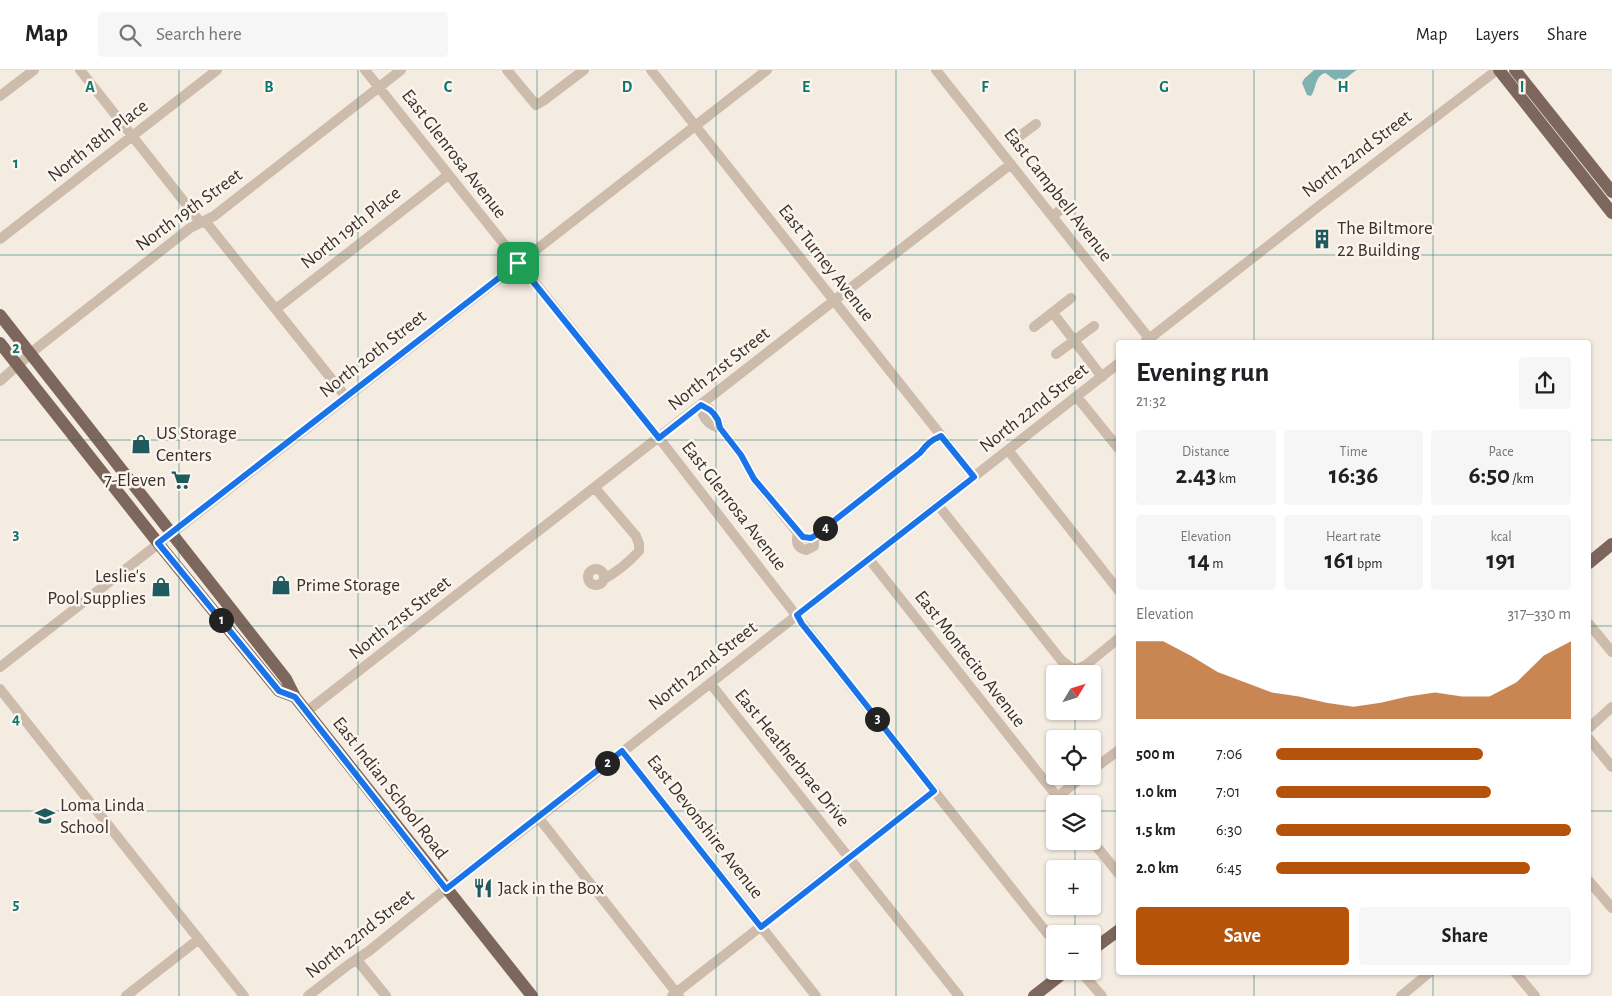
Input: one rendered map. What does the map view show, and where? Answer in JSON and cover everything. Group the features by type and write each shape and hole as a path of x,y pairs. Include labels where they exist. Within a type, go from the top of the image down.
{"main road":[{"path":"1498,70 1612,213"},
{"path":"1514,70 1612,192"},
{"name":"East Indian School Road","path":"0,315 286,680 306,712 532,996"},
{"name":"East Indian School Road","path":"0,343 158,543 279,691 295,697"},
{"path":"1591,560 1612,544"},
{"path":"1101,943 1116,932"},
{"path":"1034,996 1054,980"}],"street":[{"path":"0,96 34,70"},
{"path":"80,70 132,137 276,309 346,397"},
{"name":"North 18th Place","path":"0,239 217,70"},
{"name":"East Glenrosa Avenue","path":"365,70 659,438 838,670 1046,932"},
{"name":"North 19th Street","path":"0,381 30,354 183,234 203,222 401,70"},
{"path":"507,70 536,105 584,70"},
{"name":"East Turney Avenue","path":"651,70 974,477"},
{"name":"North 20th Street","path":"0,667 767,70"},
{"name":"East Campbell Avenue","path":"936,70 1053,216 1148,340"},
{"name":"North 22nd Street","path":"1150,340 1265,247 1498,70"},
{"path":"1017,138 1036,124"},
{"name":"North 21st Street","path":"306,712 1011,164"},
{"name":"North 19th Place","path":"276,309 448,175"},
{"path":"1053,216 1066,205"},
{"path":"1034,328 1071,298"},
{"path":"1053,313 1102,377"},
{"path":"1056,354 1094,326"},
{"name":"North 22nd Street","path":"308,996 357,960 1116,365"},
{"path":"1077,397 1116,445"},
{"path":"701,405 714,414 720,428 741,455 754,479 798,533 806,538 814,536 920,453 930,450 936,445 941,436"},
{"path":"1008,450 1116,587"},
{"path":"595,488 636,536 639,544 639,551 613,574 604,579"},
{"path":"938,505 1061,660 1074,670 1086,665 1116,640"},
{"name":"East Montecito Avenue","path":"869,559 1056,795"},
{"path":"1591,626 1612,652"},
{"name":"East Heatherbrae Drive","path":"710,683 959,996"},
{"path":"0,689 244,996"},
{"path":"1591,726 1612,708"},
{"path":"1591,742 1612,768"},
{"name":"East Devonshire Avenue","path":"622,751 816,996"},
{"path":"1101,763 1116,752"},
{"path":"1065,795 1075,785"},
{"path":"538,817 676,995 934,791"},
{"path":"1099,850 1116,870"},
{"path":"1591,883 1612,908"},
{"path":"126,996 199,939"},
{"path":"357,960 386,996"},
{"path":"1401,996 1426,975"},
{"path":"1518,975 1535,996"},
{"path":"1088,980 1102,996"}],"water":[{"path":"1314,70 1357,70 1339,81 1325,73 1321,75 1311,96 1307,95 1302,83"}],"place":[{"name":"The Biltmore 22 Building","path":"1322,239"},
{"name":"US Storage Centers","path":"141,444"},
{"name":"7-Eleven","path":"181,480"},
{"name":"Prime Storage","path":"281,585"},
{"name":"Leslie's Pool Supplies","path":"161,587"},
{"name":"Loma Linda School","path":"45,816"},
{"name":"Jack in the Box","path":"483,888"}],"route":[{"path":"518,263 659,438 701,405 710,410 718,420 720,428 741,455 754,479 803,537 811,538 816,535 920,453 933,439 941,436 974,477 797,615 802,624 934,791 761,927 622,751 446,889 295,697 279,691 158,543 518,263"}]}
